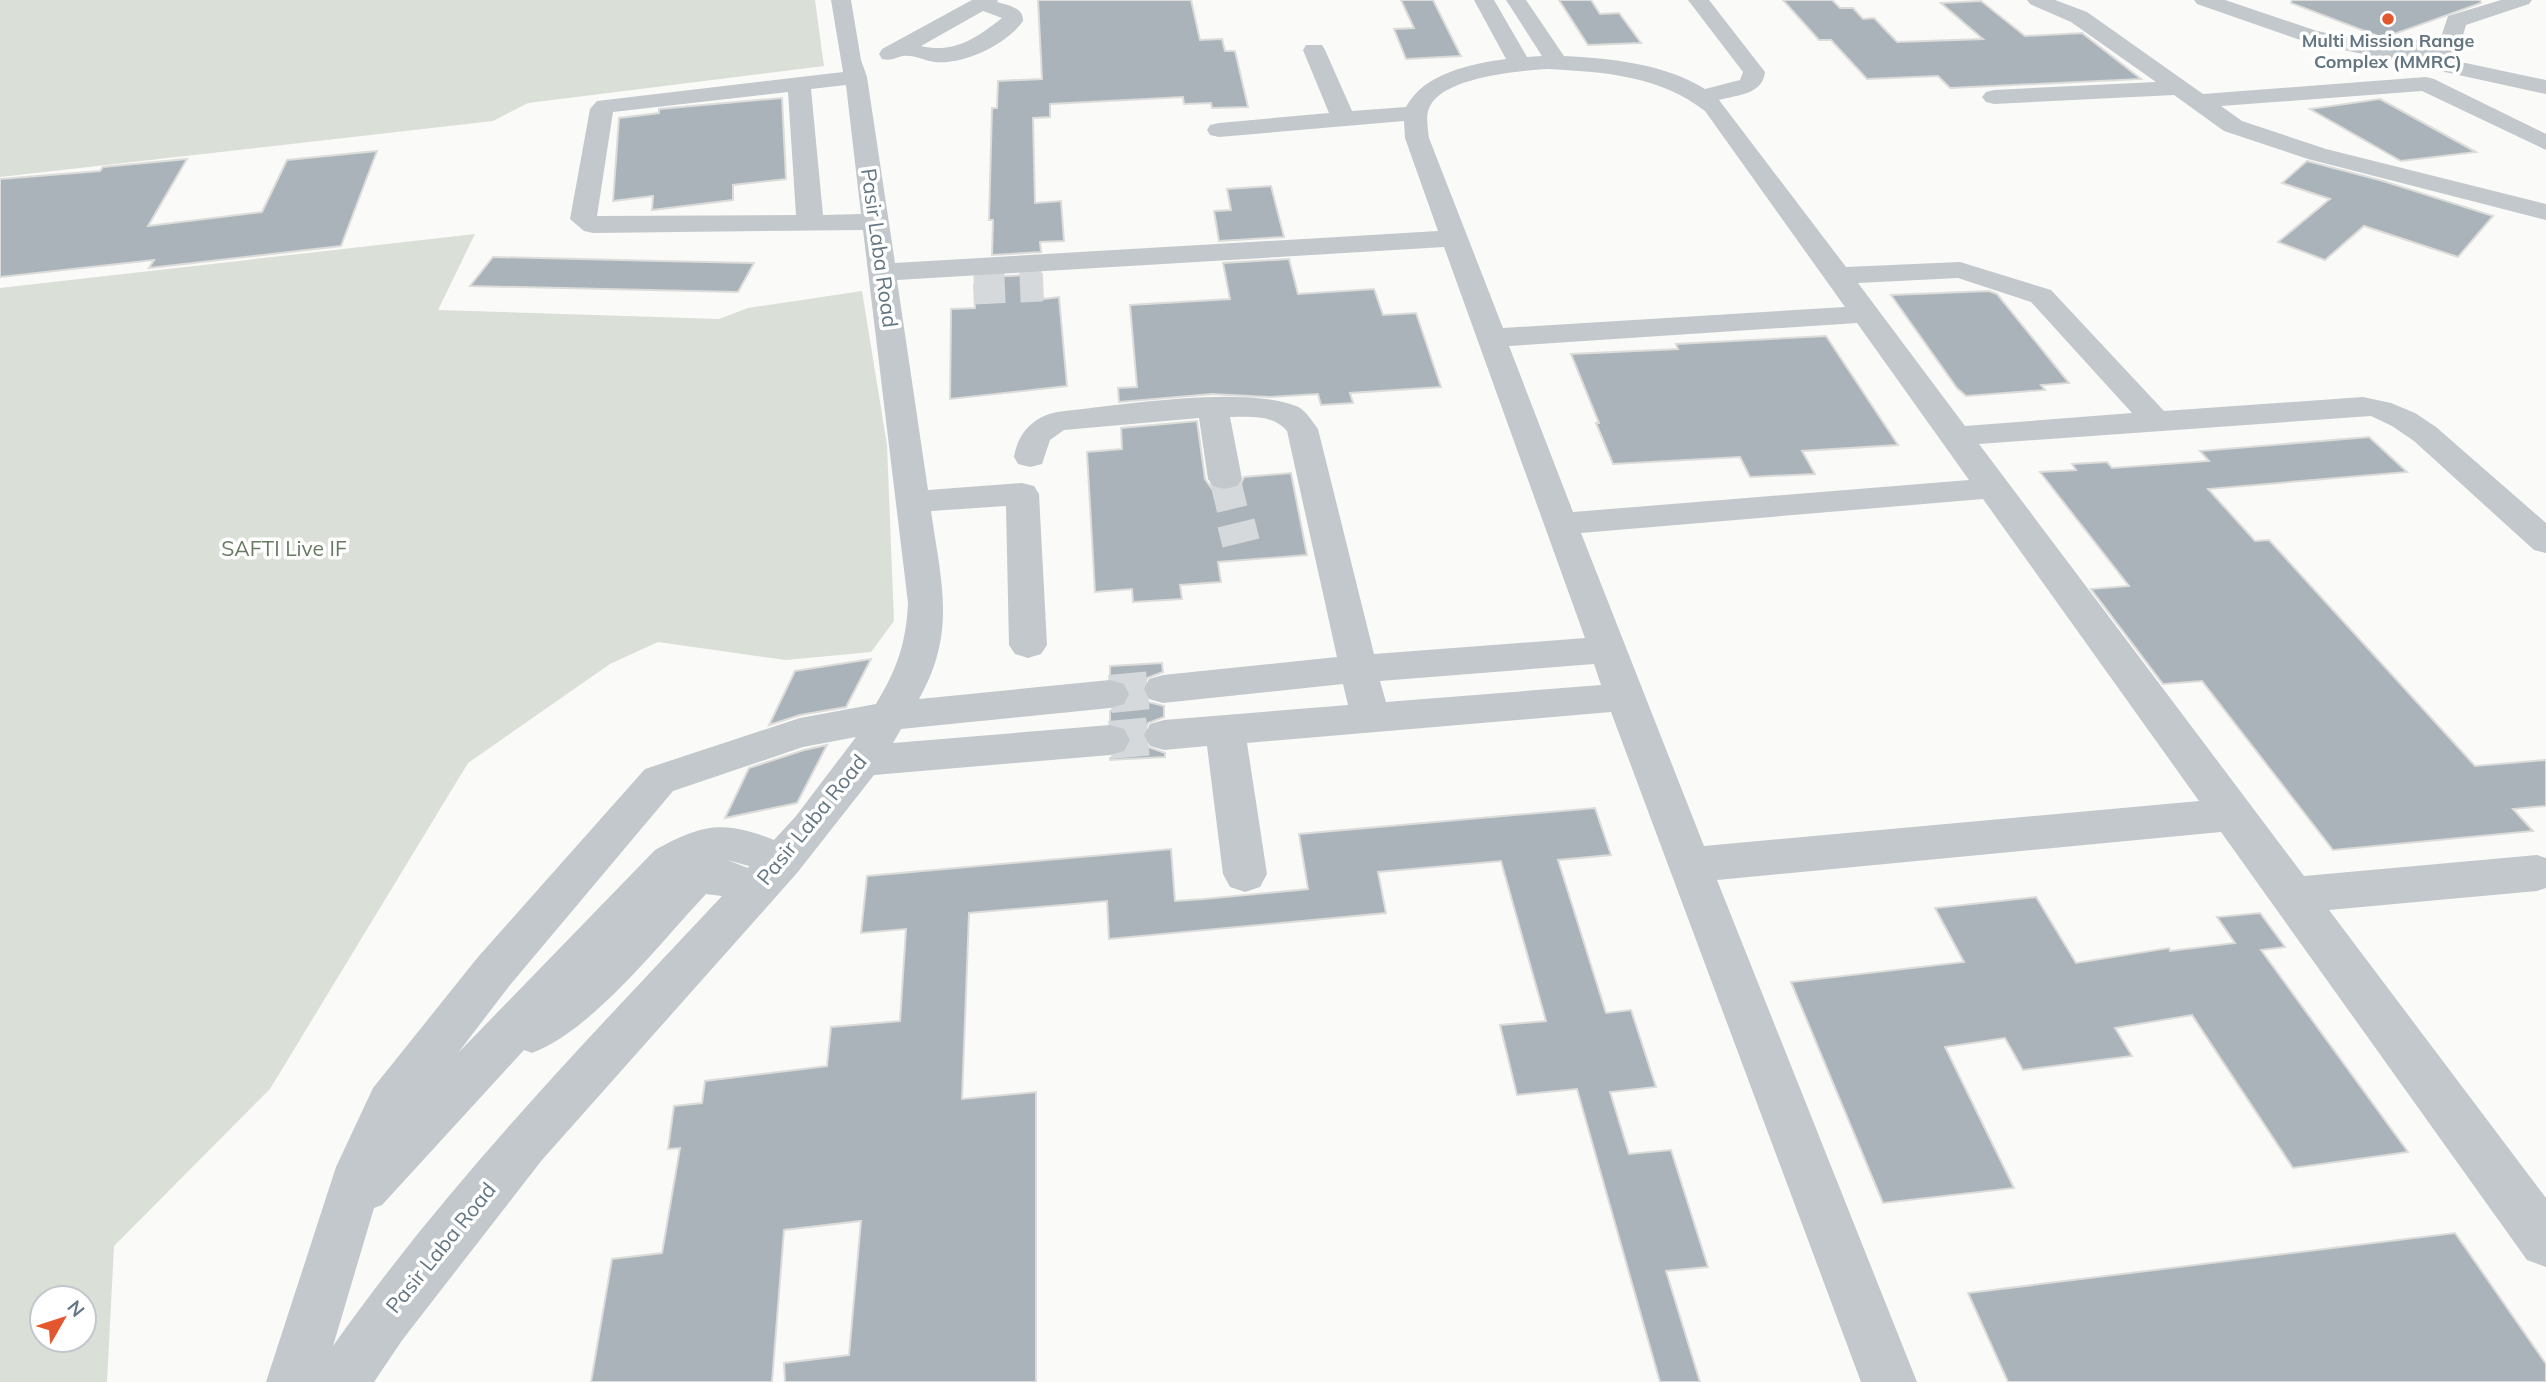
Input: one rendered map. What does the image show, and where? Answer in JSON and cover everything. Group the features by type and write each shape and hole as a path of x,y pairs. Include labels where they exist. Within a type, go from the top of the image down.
{"street":[{"name":"Pasir Laba Road","path":"341,1382 384,1320 524,1143 811,828 862,761 912,677 925,635 926,603 883,272 854,70 841,0"},
{"path":"1484,0 1520,64"},
{"path":"1517,0 1559,64"},
{"path":"1698,0 1754,72 1753,81 1748,85 1702,97"},
{"path":"2037,0 2079,17 2233,126 2273,140 2546,212"},
{"path":"2204,0 2311,36 2546,87"},
{"path":"2266,0 2368,38 2439,50 2449,46 2459,19 2522,0"},
{"path":"854,70 977,1 1006,11 1013,17 1012,21 950,55 932,55 902,48"},
{"path":"875,222 593,225 583,219 602,109 605,106 799,82 854,70 902,48 977,1"},
{"path":"1314,50 1343,119"},
{"path":"1889,1382 1625,697 1417,138 1415,113 1423,97 1451,79 1481,69 1520,64 1609,66 1681,84 1713,106 2546,1241"},
{"path":"799,82 810,223"},
{"path":"1994,97 2190,95 2426,84 2546,143"},
{"path":"1219,130 1415,113"},
{"path":"883,272 1455,239"},
{"path":"1042,286 1078,283 1081,279 1082,260"},
{"path":"952,268 953,288 974,289"},
{"path":"1838,276 1960,270 2041,296 2156,421"},
{"path":"1492,338 1866,314"},
{"path":"1030,457 1031,444 1038,431 1057,421 1260,406 1287,412 1302,429 1370,718"},
{"path":"1955,436 2377,407 2425,434 2533,518 2546,542"},
{"path":"1213,408 1225,479"},
{"path":"1561,524 1994,488"},
{"path":"913,502 1022,494 1028,645"},
{"path":"1163,689 1358,669 1608,650"},
{"path":"294,1382 361,1167 390,1104 494,971 659,780 800,733 889,716 1110,694"},
{"path":"1164,735 1625,697"},
{"path":"1225,730 1245,874"},
{"path":"862,761 1110,740"},
{"path":"1690,865 2232,814"},
{"path":"2292,895 2537,873"},
{"path":"353,1199 459,1084 576,1000 695,877 768,876"}],"green space":[{"path":"0,0 815,0 824,66 528,103 493,121 0,177"},
{"name":"SAFTI Live IF","path":"475,234 438,310 719,319 748,308 862,291 887,445 894,621 871,652 786,660 658,642 610,664 468,763 270,1089 114,1246 107,1382 0,1382 0,288"}],"building":[{"path":"1038,0 1191,0 1200,40 1222,39 1225,51 1235,51 1248,107 1212,108 1211,103 1184,104 1183,97 1050,104 1050,117 1033,118 1035,203 1061,201 1064,241 1040,242 1041,252 992,255 993,220 989,220 992,108 997,108 998,81 1042,79"},
{"path":"1401,0 1433,0 1461,56 1406,59 1394,29 1414,28"},
{"path":"1559,0 1591,0 1600,14 1619,13 1641,43 1588,45"},
{"path":"1783,0 1832,0 1840,8 1853,8 1863,19 1874,18 1897,42 1983,39 1941,3 1981,1 2025,36 2082,33 2141,79 1950,88 1938,76 1867,79 1831,40 1819,40"},
{"name":"Multi Mission Range Complex (MMRC)","path":"2292,0 2480,0 2481,3 2383,38 2291,3"},
{"path":"782,98 786,179 733,185 733,200 652,210 653,196 613,201 619,118 659,113 659,109"},
{"path":"2380,99 2476,152 2401,161 2310,109"},
{"path":"377,151 341,246 149,268 154,260 0,277 0,179 100,171 103,167 187,159 148,226 262,212 287,160"},
{"path":"2307,161 2383,181 2493,216 2458,257 2364,226 2325,260 2278,242 2330,199 2282,183"},
{"path":"1271,186 1284,237 1219,241 1214,211 1231,210 1227,189"},
{"path":"493,257 754,263 738,292 470,286"},
{"path":"1289,259 1298,294 1374,289 1383,315 1416,313 1441,387 1350,393 1353,403 1321,405 1318,394 1269,397 1212,394 1119,402 1118,388 1137,387 1130,305 1230,299 1223,263"},
{"path":"1042,274 1043,299 1059,297 1067,386 950,399 951,309 975,308 974,285 991,283 991,277"},
{"path":"1989,291 1997,294 2069,383 2041,385 2045,390 1966,396 1957,388 1891,295"},
{"path":"1826,336 1898,445 1802,451 1815,474 1750,477 1740,457 1613,464 1571,354 1678,349 1676,344"},
{"path":"1197,421 1205,479 1212,489 1226,492 1239,488 1244,477 1291,473 1307,555 1218,562 1221,582 1180,585 1182,599 1133,602 1132,589 1095,592 1087,452 1122,449 1121,428"},
{"path":"2369,437 2407,472 2208,489 2255,541 2269,540 2475,766 2546,760 2546,806 2513,809 2533,831 2333,850 2202,681 2163,684 2091,589 2129,586 2040,472 2076,470 2072,464 2107,462 2112,468 2209,461 2200,451"},
{"path":"871,659 846,707 800,715 769,725 795,671"},
{"path":"1162,663 1163,672 1147,678 1142,690 1148,702 1164,706 1164,717 1148,723 1142,736 1148,747 1165,753 1165,757 1110,760 1126,752 1132,741 1126,728 1110,722 1110,711 1125,707 1131,695 1125,681 1110,677 1110,666"},
{"path":"827,745 797,803 725,818 749,768"},
{"path":"1595,808 1611,855 1558,860 1606,1013 1631,1010 1656,1087 1610,1092 1629,1154 1671,1150 1708,1267 1666,1271 1700,1382 1660,1382 1577,1089 1517,1095 1500,1025 1546,1021 1501,861 1378,872 1386,913 1109,939 1107,901 969,913 962,1099 1036,1092 1036,1382 785,1382 784,1363 849,1355 861,1221 784,1230 772,1382 591,1382 612,1259 662,1253 680,1148 668,1149 674,1106 702,1103 705,1081 827,1066 831,1027 900,1021 906,929 861,933 867,876 1171,849 1175,901 1204,899 1308,889 1299,834"},
{"path":"2036,897 2076,963 2169,948 2170,951 2235,943 2217,917 2260,913 2285,947 2261,950 2408,1152 2293,1168 2192,1015 2115,1028 2132,1056 2023,1070 2005,1038 1945,1047 2014,1188 1883,1203 1791,982 1964,962 1935,908"},
{"path":"2455,1233 2546,1364 2546,1382 2008,1382 1968,1293"}],"tunnel":[{"path":"974,289 1042,286"},
{"path":"1225,479 1236,525"},
{"path":"1236,523 1241,543"},
{"path":"1110,694 1163,689"},
{"path":"1110,740 1164,735"}],"place":[{"name":"Multi Mission Range Complex (MMRC)","path":"2388,19"}]}
